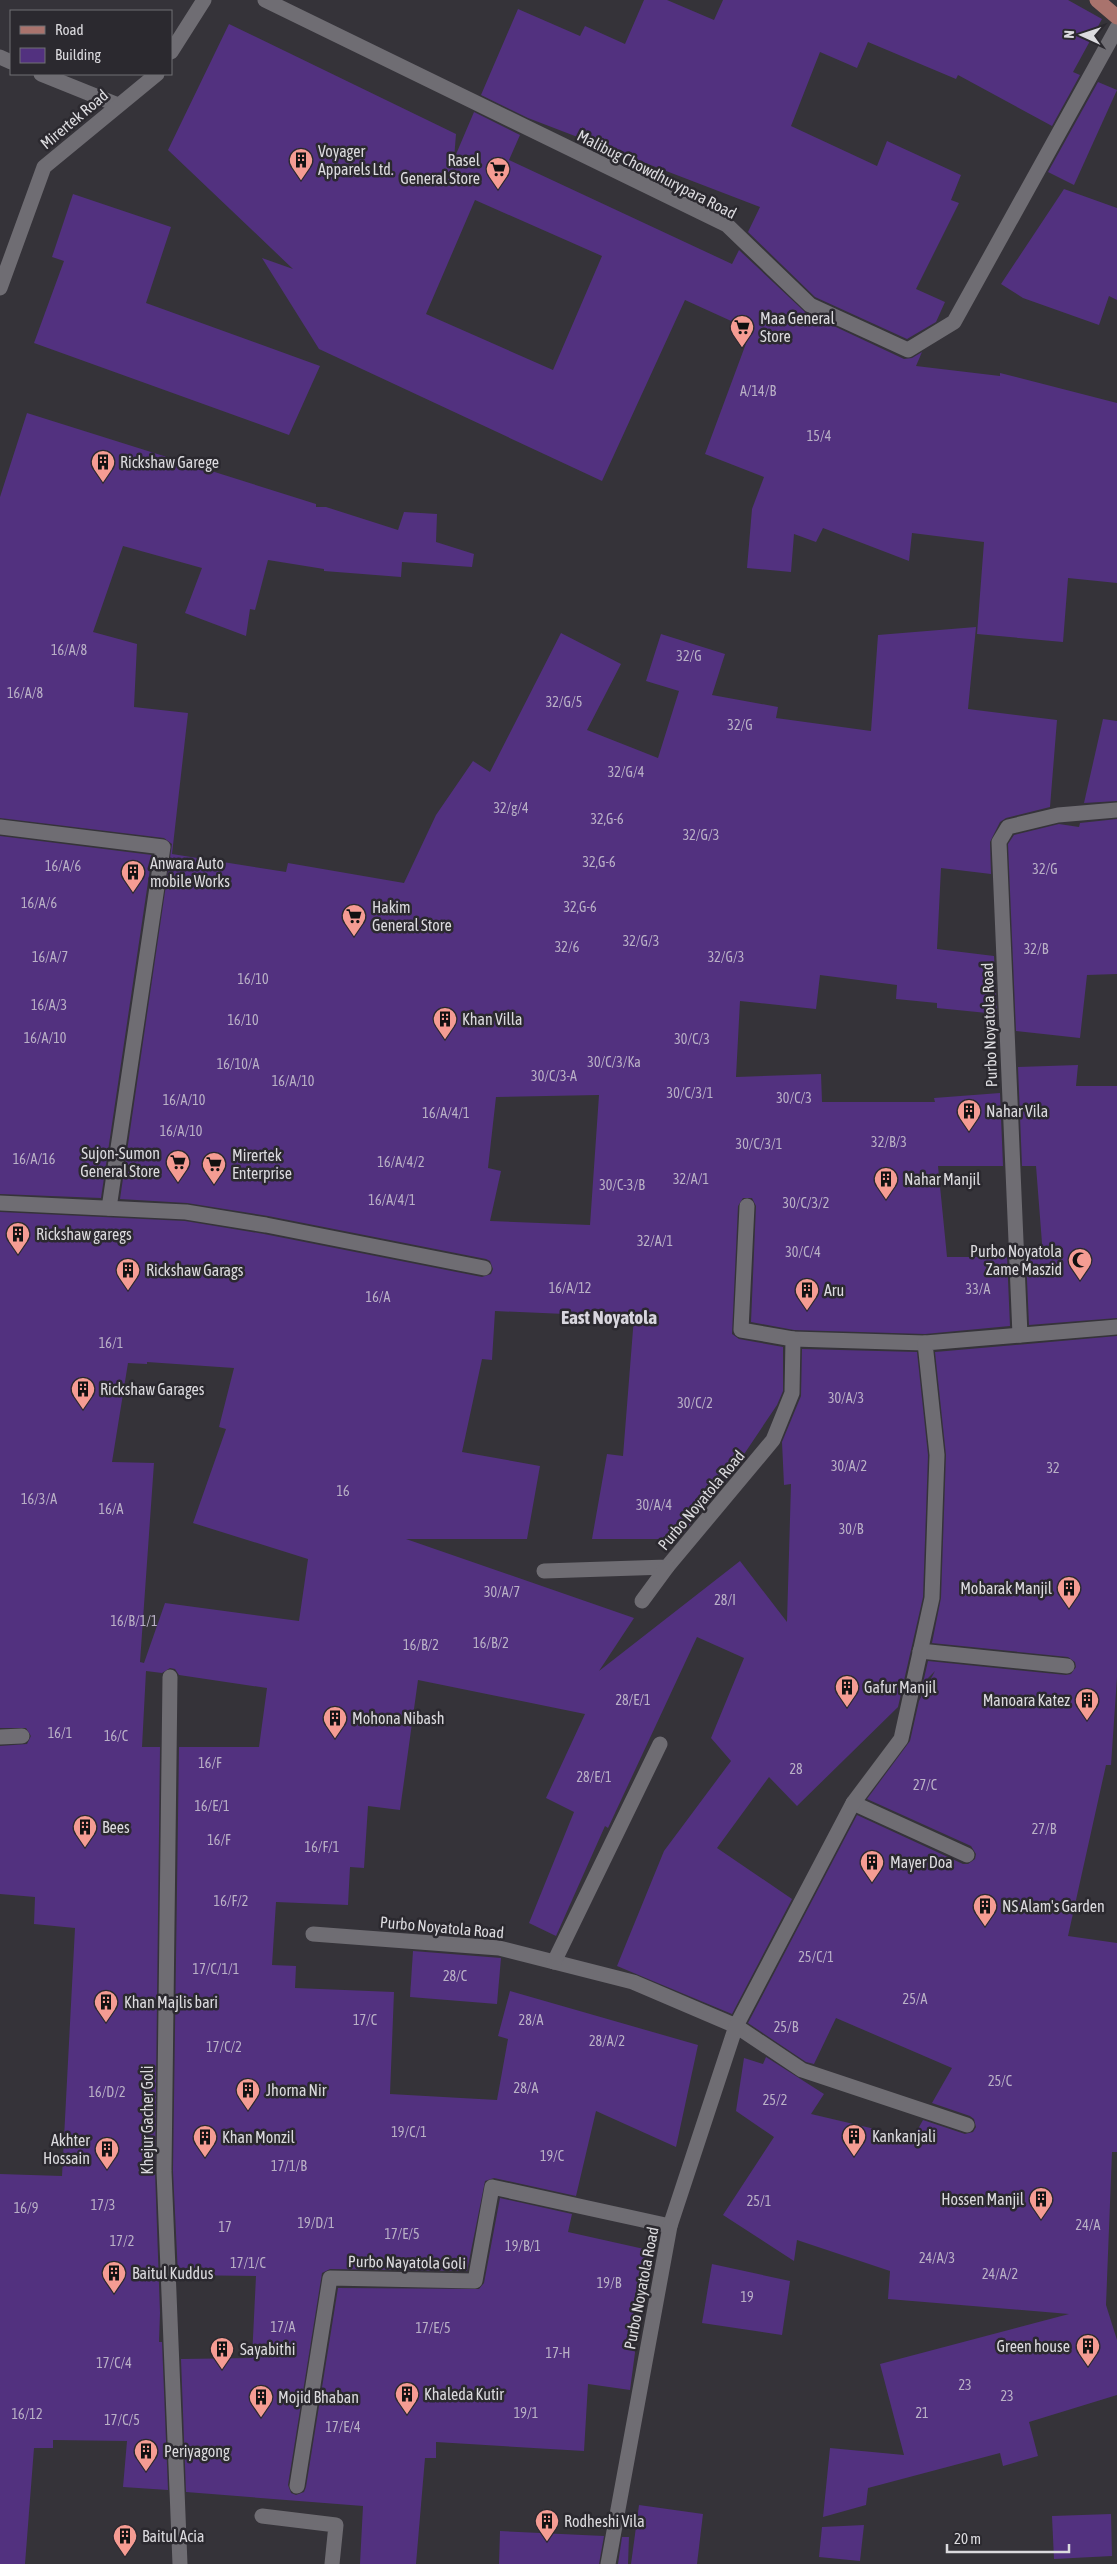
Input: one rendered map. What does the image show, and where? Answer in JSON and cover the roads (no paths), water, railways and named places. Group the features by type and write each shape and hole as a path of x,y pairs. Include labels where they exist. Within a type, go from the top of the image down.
{"main road":[{"path":"1097,0 1117,17"}],"street":[{"path":"172,50 204,0"},
{"name":"Malibug Chowdhurypara Road","path":"265,0 728,225 810,305 908,350 954,322 1117,28"},
{"path":"43,75 118,105"},
{"name":"Mirertek Road","path":"0,288 44,167 156,75"},
{"name":"Purbo Noyatola Road","path":"1020,1335 999,842 1008,827 1058,815 1117,810"},
{"path":"0,827 163,847 109,1208"},
{"path":"0,1203 195,1214 484,1268"},
{"path":"747,1206 741,1330 793,1339 926,1343 1117,1327"},
{"name":"Purbo Noyatola Road","path":"544,1572 667,1567 773,1440 792,1393 793,1339"},
{"name":"Purbo Noyatola Road","path":"608,2564 670,2226 740,2030 853,1803 901,1739 932,1598 937,1455 926,1343"},
{"path":"642,1601 667,1567"},
{"path":"920,1650 1067,1666"},
{"name":"Khejur Gacher Goli","path":"170,1677 164,2171 180,2564"},
{"path":"0,1737 22,1736"},
{"path":"554,1962 660,1744"},
{"path":"853,1803 966,1855"},
{"name":"Purbo Noyatola Road","path":"313,1934 499,1948 633,1982 740,2030"},
{"path":"740,2030 802,2070 967,2125"},
{"name":"Purbo Nayatola Goli","path":"298,2486 330,2278 475,2281 492,2187 670,2226"},
{"path":"262,2516 336,2525 332,2564"}],"place":[{"name":"Voyager Apparels Ltd.","path":"301,181"},
{"name":"Rasel General Store","path":"498,190"},
{"name":"Maa General Store","path":"742,348"},
{"name":"Rickshaw Garege","path":"103,483"},
{"name":"Anwara Auto mobile Works","path":"133,893"},
{"name":"Hakim General Store","path":"354,937"},
{"name":"Khan Villa","path":"445,1040"},
{"name":"Nahar Vila","path":"969,1132"},
{"name":"Sujon-Sumon General Store","path":"178,1183"},
{"name":"Mirertek Enterprise","path":"214,1185"},
{"name":"Nahar Manjil","path":"886,1200"},
{"name":"Rickshaw garegs","path":"18,1255"},
{"name":"Purbo Noyatola Zame Maszid","path":"1080,1281"},
{"name":"Rickshaw Garags","path":"128,1291"},
{"name":"Aru","path":"807,1311"},
{"name":"Rickshaw Garages","path":"83,1410"},
{"name":"Mobarak Manjil","path":"1069,1609"},
{"name":"Gafur Manjil","path":"847,1708"},
{"name":"Manoara Katez","path":"1087,1721"},
{"name":"Mohona Nibash","path":"335,1739"},
{"name":"Bees","path":"85,1848"},
{"name":"Mayer Doa","path":"872,1883"},
{"name":"NS Alam's Garden","path":"985,1927"},
{"name":"Khan Majlis bari","path":"106,2023"},
{"name":"Jhorna Nir","path":"248,2111"},
{"name":"Kankanjali","path":"854,2157"},
{"name":"Khan Monzil","path":"205,2158"},
{"name":"Akhter Hossain","path":"107,2170"},
{"name":"Hossen Manjil","path":"1041,2220"},
{"name":"Baitul Kuddus","path":"114,2294"},
{"name":"Green house","path":"1088,2367"},
{"name":"Sayabithi","path":"222,2370"},
{"name":"Khaleda Kutir","path":"407,2415"},
{"name":"Mojid Bhaban","path":"261,2418"},
{"name":"Periyagong","path":"146,2472"},
{"name":"Rodheshi Vila","path":"547,2542"},
{"name":"Baitul Acia","path":"125,2557"}],"district":[{"name":"East Noyatola","path":"609,1317"}]}
